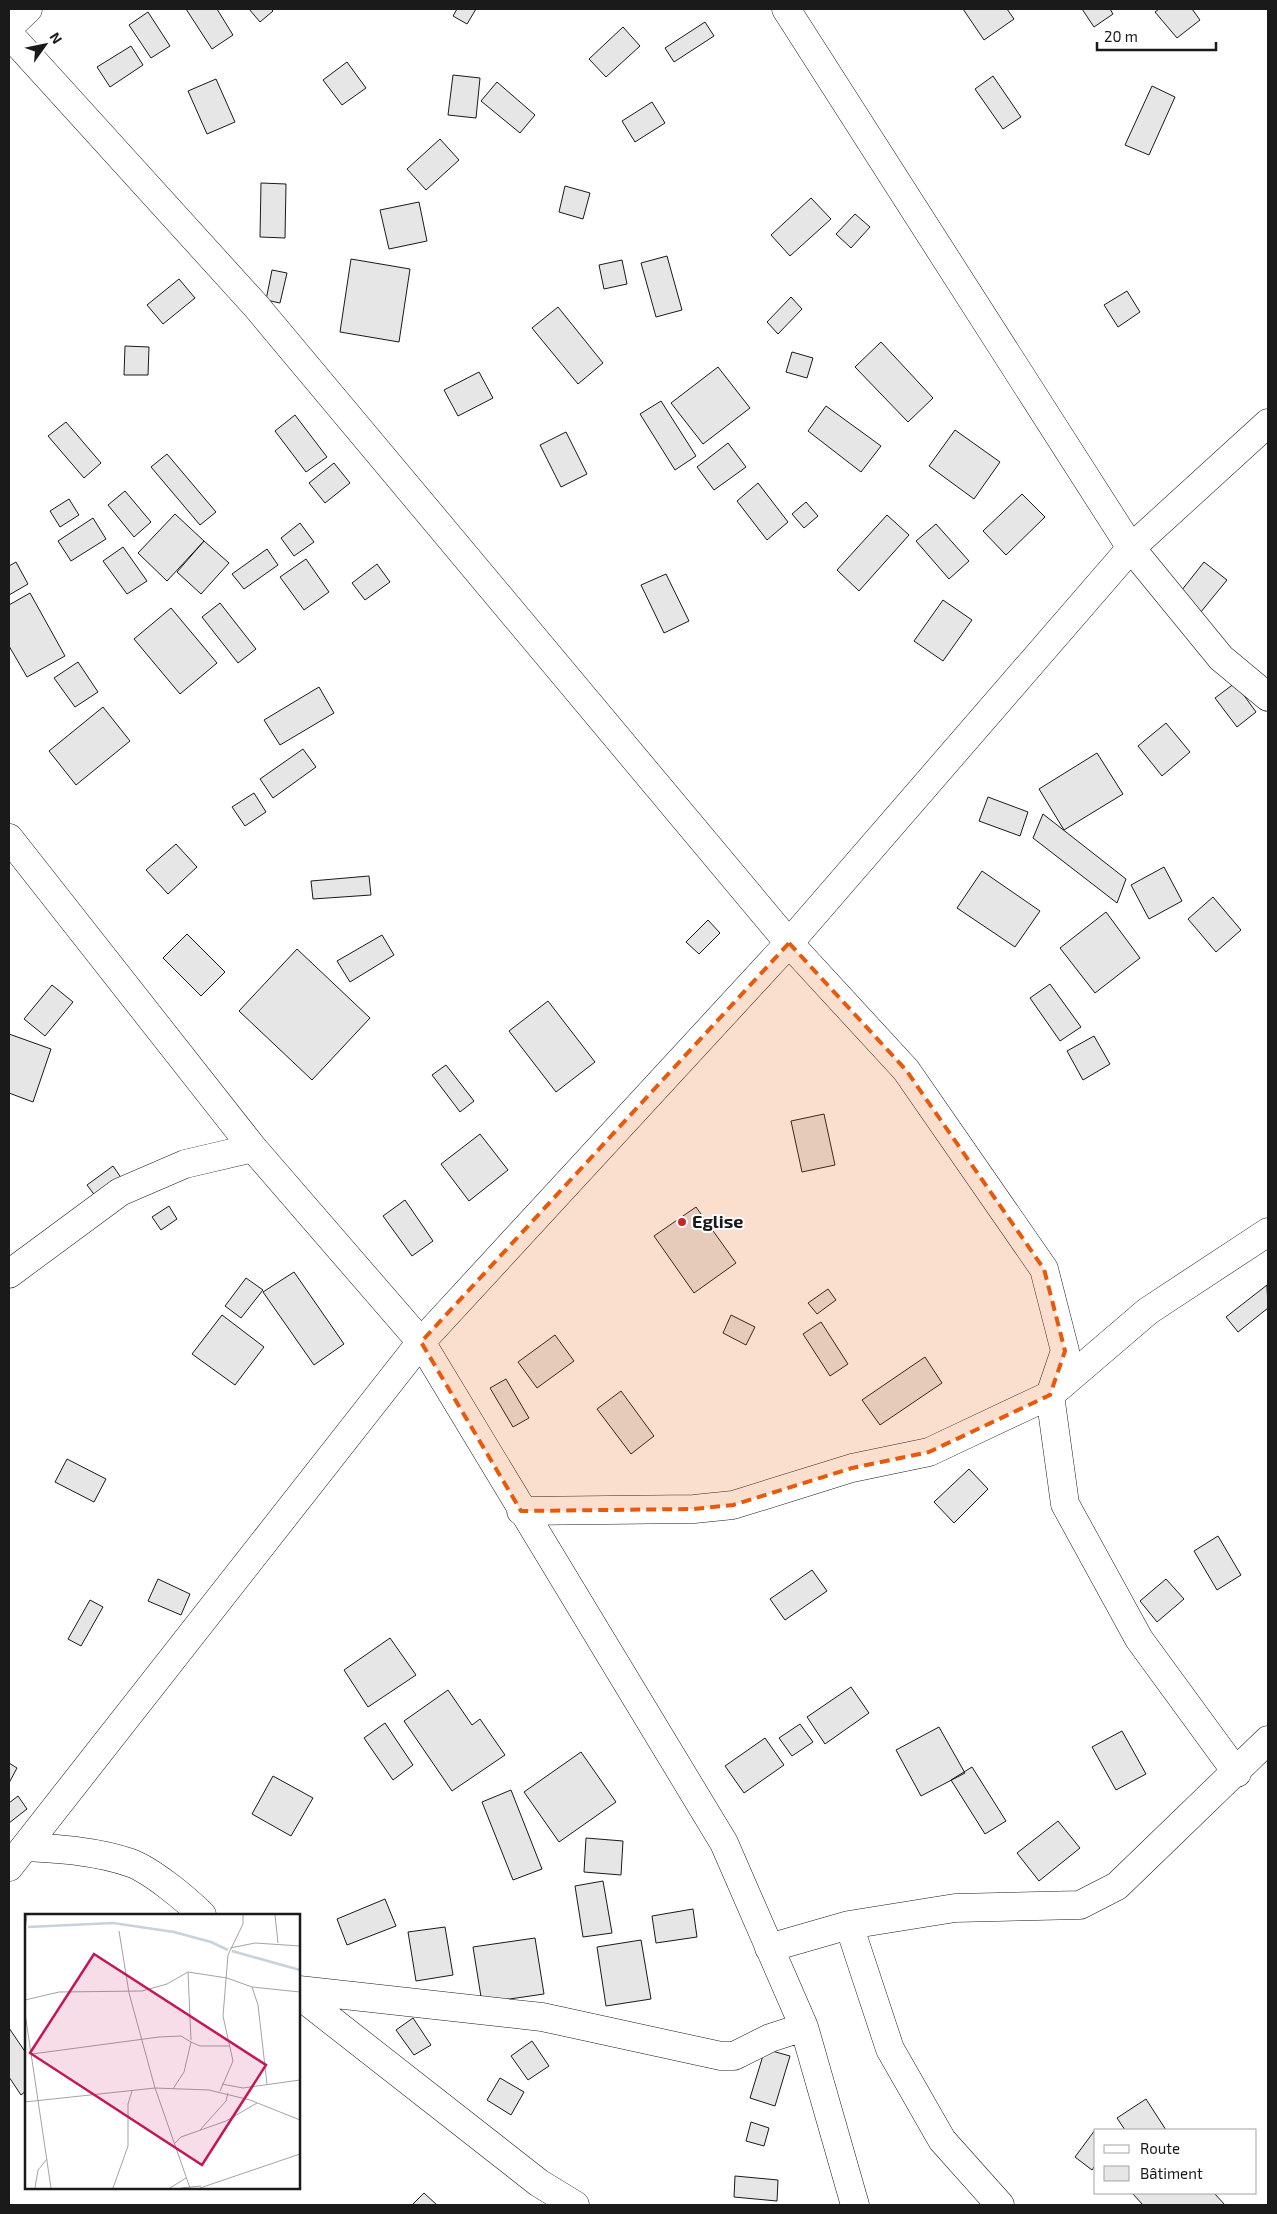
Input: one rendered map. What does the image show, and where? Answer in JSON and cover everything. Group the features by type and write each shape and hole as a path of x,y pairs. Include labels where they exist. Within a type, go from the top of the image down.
{"street":[{"path":"9,27 28,9"},
{"path":"786,9 1131,548 1221,658 1268,697"},
{"path":"9,34 256,306 788,943 906,1070 1044,1269 1065,1351 1050,1395 1065,1504 1139,1639 1237,1773"},
{"path":"17,1857 421,1342 788,943 1131,548 1268,423"},
{"path":"9,838 253,1148 421,1342 521,1511 724,1843 804,2027 855,2205"},
{"path":"9,1274 120,1192 185,1164 253,1148"},
{"path":"521,1511 694,1509 733,1505 852,1468 929,1452 1050,1395 1148,1311 1268,1232"},
{"path":"769,1948 849,1925 955,1908 1080,1905 1117,1886 1237,1773 1268,1740"},
{"path":"17,1857 73,1850 132,1863 184,1897 201,1914"},
{"path":"849,1925 890,2049 942,2140 1000,2205"},
{"path":"300,1990 542,2017 721,2056 734,2056 770,2038 804,2027"},
{"path":"300,1996 539,2183 575,2205"}],"highlighted area":[{"path":"789,943 906,1070 1044,1269 1065,1351 1050,1395 929,1452 852,1468 733,1505 694,1509 521,1511 421,1342"}],"building":[{"path":"186,9 217,9 233,35 212,49"},
{"path":"249,9 271,9 273,11 260,22"},
{"path":"457,9 476,9 467,24 453,16"},
{"path":"963,9 1007,9 1014,19 984,40"},
{"path":"1082,9 1110,9 1113,14 1094,27"},
{"path":"1159,9 1192,9 1200,20 1177,38 1155,12"},
{"path":"148,12 170,46 151,58 129,25"},
{"path":"705,22 714,36 674,62 665,48"},
{"path":"623,27 640,46 606,77 589,59"},
{"path":"131,46 143,65 110,87 97,67"},
{"path":"347,62 366,88 342,105 323,80"},
{"path":"453,75 480,78 476,118 448,115"},
{"path":"993,76 1021,117 1003,129 975,89"},
{"path":"216,79 235,122 207,134 188,91"},
{"path":"497,82 535,115 520,133 481,101"},
{"path":"1152,86 1175,97 1149,155 1125,145"},
{"path":"652,102 665,123 635,142 622,121"},
{"path":"440,139 459,160 426,190 407,169"},
{"path":"261,183 286,184 285,238 260,237"},
{"path":"565,186 590,193 583,219 559,212"},
{"path":"811,198 831,219 790,256 771,235"},
{"path":"419,202 427,241 389,249 380,210"},
{"path":"855,214 870,227 851,248 836,234"},
{"path":"667,256 682,310 656,317 641,263"},
{"path":"351,259 410,269 399,342 340,332"},
{"path":"622,260 627,284 604,289 599,265"},
{"path":"272,270 287,273 280,303 266,300"},
{"path":"179,279 195,298 163,324 147,305"},
{"path":"1127,291 1140,312 1118,327 1104,305"},
{"path":"791,297 802,309 778,334 767,322"},
{"path":"558,307 603,363 578,384 532,328"},
{"path":"881,342 933,398 908,422 855,367"},
{"path":"125,346 149,347 148,375 124,375"},
{"path":"792,352 813,358 807,378 786,372"},
{"path":"718,367 750,408 703,444 671,403"},
{"path":"479,372 493,398 458,416 444,390"},
{"path":"661,401 696,456 675,470 640,414"},
{"path":"826,406 881,446 861,472 808,431"},
{"path":"295,415 327,457 306,472 275,431"},
{"path":"66,422 101,463 84,478 48,436"},
{"path":"955,430 1000,462 974,499 929,466"},
{"path":"566,432 587,474 561,487 540,445"},
{"path":"728,443 746,467 714,490 697,467"},
{"path":"167,454 216,512 200,525 151,467"},
{"path":"334,463 350,483 325,503 309,483"},
{"path":"758,483 788,522 767,540 737,501"},
{"path":"125,491 151,522 134,537 108,505"},
{"path":"1022,494 1045,517 1006,555 983,531"},
{"path":"69,499 79,515 60,527 50,511"},
{"path":"806,502 818,516 804,528 792,514"},
{"path":"175,514 204,541 167,581 138,553"},
{"path":"887,515 909,535 859,591 837,570"},
{"path":"93,518 106,539 71,561 58,541"},
{"path":"300,523 314,542 294,556 281,538"},
{"path":"936,524 969,561 949,579 916,541"},
{"path":"204,541 229,563 201,594 177,572"},
{"path":"123,547 147,581 127,594 103,561"},
{"path":"267,549 278,565 244,589 232,574"},
{"path":"306,559 329,592 304,610 280,577"},
{"path":"16,562 28,584 9,595 9,566"},
{"path":"1204,562 1227,580 1196,618 1174,600"},
{"path":"377,564 390,582 365,600 352,583"},
{"path":"666,574 689,621 664,633 641,585"},
{"path":"30,593 65,656 27,677 9,646 9,605"},
{"path":"943,600 972,620 943,661 914,641"},
{"path":"220,603 256,649 238,663 202,617"},
{"path":"171,608 217,663 180,694 134,639"},
{"path":"78,662 98,692 75,707 54,678"},
{"path":"1235,683 1256,712 1237,727 1215,698"},
{"path":"319,687 334,713 280,745 264,720"},
{"path":"103,707 130,741 76,785 49,751"},
{"path":"1166,723 1190,752 1162,776 1138,746"},
{"path":"303,749 316,767 273,798 260,779"},
{"path":"1097,753 1123,794 1064,830 1039,789"},
{"path":"254,793 266,812 245,826 232,807"},
{"path":"988,797 1028,812 1020,836 979,821"},
{"path":"1043,814 1126,879 1117,903 1033,838"},
{"path":"176,844 197,867 168,894 146,870"},
{"path":"1164,867 1182,901 1149,919 1131,885"},
{"path":"982,871 1040,911 1015,947 957,908"},
{"path":"369,876 371,895 313,899 311,881"},
{"path":"1213,897 1241,930 1216,952 1188,919"},
{"path":"1106,912 1140,958 1095,993 1060,948"},
{"path":"708,920 720,933 699,954 686,942"},
{"path":"187,934 225,972 201,996 163,958"},
{"path":"382,935 394,955 350,982 337,961"},
{"path":"297,949 370,1018 312,1080 239,1011"},
{"path":"1050,984 1081,1027 1060,1041 1030,998"},
{"path":"52,985 73,1002 45,1036 24,1019"},
{"path":"548,1001 595,1062 556,1092 509,1031"},
{"path":"9,1034 51,1049 33,1102 9,1093"},
{"path":"1094,1036 1110,1064 1083,1080 1067,1051"},
{"path":"446,1065 474,1101 460,1112 432,1075"},
{"path":"824,1114 835,1165 802,1172 791,1121"},
{"path":"480,1134 508,1170 469,1201 441,1164"},
{"path":"113,1166 122,1179 96,1197 87,1185"},
{"path":"405,1200 433,1241 412,1256 383,1216"},
{"path":"169,1206 177,1219 161,1230 152,1217"},
{"path":"696,1207 736,1263 694,1293 654,1236"},
{"path":"294,1272 344,1344 314,1365 263,1292"},
{"path":"246,1278 263,1290 241,1318 225,1306"},
{"path":"1267,1285 1268,1308 1238,1332 1226,1317"},
{"path":"828,1289 836,1300 817,1314 808,1303"},
{"path":"222,1315 264,1347 235,1385 192,1354"},
{"path":"731,1315 755,1327 746,1345 723,1333"},
{"path":"821,1322 848,1364 830,1376 803,1334"},
{"path":"555,1335 574,1361 537,1388 518,1362"},
{"path":"925,1357 942,1383 880,1425 862,1400"},
{"path":"506,1379 529,1418 513,1427 490,1388"},
{"path":"621,1391 654,1436 631,1454 597,1409"},
{"path":"67,1459 106,1479 94,1502 55,1482"},
{"path":"969,1469 988,1489 954,1523 934,1502"},
{"path":"1218,1536 1241,1575 1217,1590 1194,1551"},
{"path":"812,1570 827,1591 785,1620 770,1599"},
{"path":"158,1579 190,1594 181,1615 148,1601"},
{"path":"1166,1579 1184,1599 1157,1622 1140,1601"},
{"path":"90,1600 103,1607 81,1646 68,1639"},
{"path":"390,1638 416,1675 368,1707 344,1670"},
{"path":"851,1687 869,1713 825,1744 807,1717"},
{"path":"448,1690 472,1725 480,1719 505,1755 452,1791 404,1721"},
{"path":"385,1723 413,1765 393,1780 364,1738"},
{"path":"800,1724 813,1742 792,1756 779,1738"},
{"path":"939,1727 965,1773 921,1796 896,1750"},
{"path":"1122,1731 1146,1774 1116,1790 1092,1747"},
{"path":"765,1738 784,1765 744,1793 725,1766"},
{"path":"581,1752 616,1802 559,1842 524,1792"},
{"path":"9,1763 17,1768 9,1783"},
{"path":"972,1767 1006,1821 985,1834 951,1780"},
{"path":"273,1776 313,1798 291,1836 252,1814"},
{"path":"511,1790 542,1869 513,1880 482,1802"},
{"path":"18,1796 27,1809 9,1823 9,1803"},
{"path":"1058,1821 1080,1848 1039,1881 1017,1853"},
{"path":"586,1838 623,1841 621,1875 584,1872"},
{"path":"603,1881 612,1933 583,1937 575,1886"},
{"path":"385,1899 396,1926 347,1945 337,1919"},
{"path":"693,1909 697,1937 656,1943 652,1916"},
{"path":"445,1927 453,1975 416,1981 408,1932"},
{"path":"535,1938 544,1994 482,2003 473,1947"},
{"path":"641,1940 651,1999 606,2006 597,1947"},
{"path":"413,2018 431,2045 414,2055 396,2030"},
{"path":"9,2028 25,2052 25,2092 21,2095 9,2077"},
{"path":"532,2041 549,2066 528,2080 511,2056"},
{"path":"765,2049 790,2056 775,2106 750,2098"},
{"path":"500,2078 524,2092 511,2115 487,2100"},
{"path":"1146,2099 1165,2129 1124,2129 1117,2118"},
{"path":"751,2122 769,2128 764,2146 746,2141"},
{"path":"1094,2131 1094,2167 1092,2170 1075,2157"},
{"path":"735,2176 778,2180 777,2201 734,2197"},
{"path":"424,2193 437,2205 412,2205"},
{"path":"1133,2194 1215,2194 1225,2205 1143,2205"}],"place":[{"name":"Eglise","path":"682,1222"}]}
